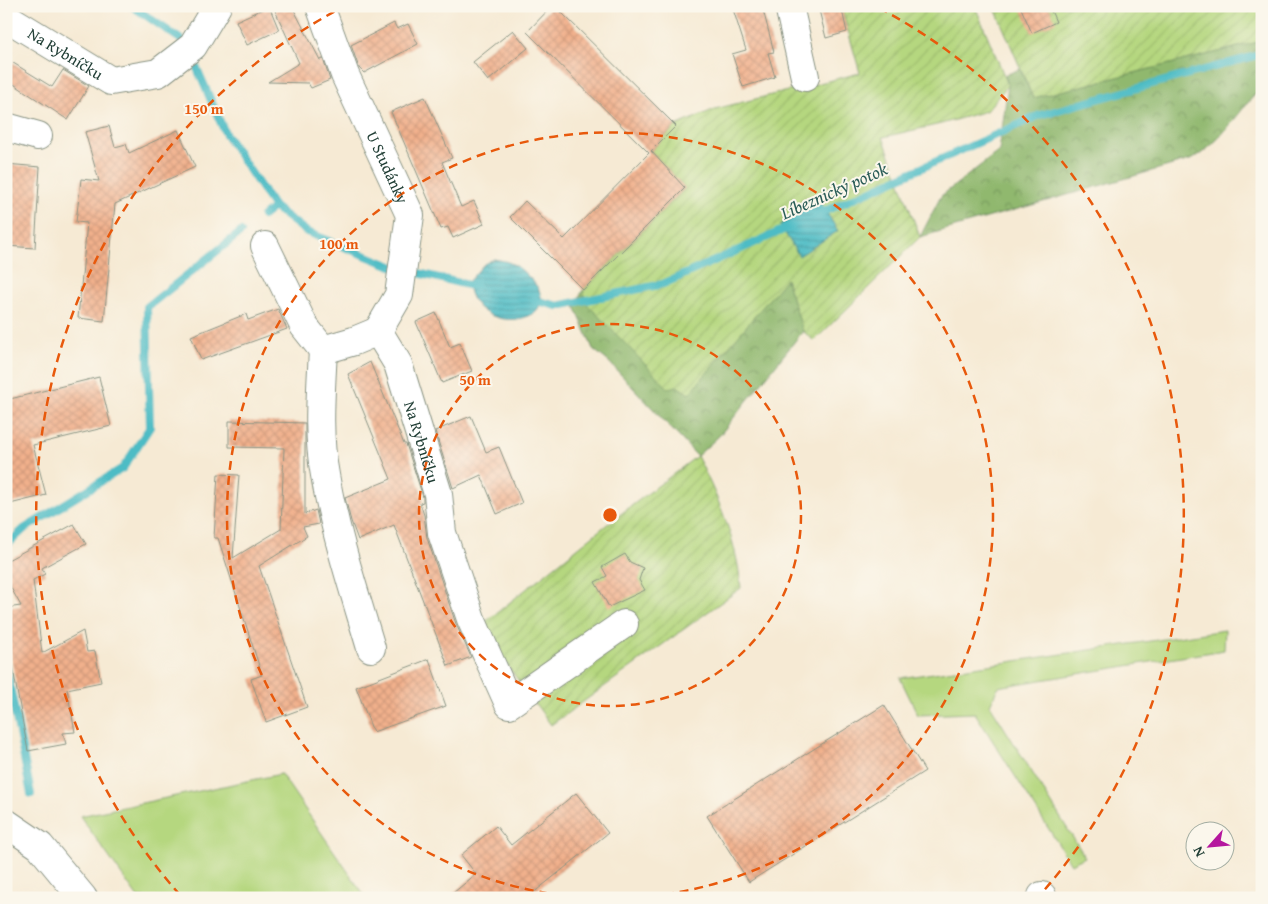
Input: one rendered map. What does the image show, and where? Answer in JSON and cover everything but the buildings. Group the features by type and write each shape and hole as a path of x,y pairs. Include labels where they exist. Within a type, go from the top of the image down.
{"street":[{"name":"Na Rybníčku","path":"18,15 111,82 158,73 193,46 217,6"},
{"name":"U Studánky","path":"320,6 345,75 410,215 399,296 378,331"},
{"path":"788,6 805,77"},
{"path":"6,128 38,136"},
{"path":"265,246 304,326 323,350 320,418 324,474 371,648"},
{"name":"Na Rybníčku","path":"378,331 398,364 438,494 442,533 471,619 509,704 624,624"},
{"path":"323,350 354,341 378,331"},
{"path":"6,823 40,846 83,898"}],"green space":[{"path":"841,6 975,6 1008,85 986,111 941,124 883,137 920,237 814,341 803,331 786,279 689,394 677,386 668,388 587,304 583,290 685,188 651,151 676,126 715,109 860,73"},
{"path":"994,6 1262,6 1262,41 1033,98"},
{"path":"1262,41 1262,88 1220,137 1201,154 1190,160 920,237 941,196 999,151 1008,85 1005,75 1020,69 1033,98"},
{"path":"786,279 803,331 719,436 697,456 609,362 593,349 575,306 583,290 587,304 677,386 689,394"},
{"path":"697,456 712,487 731,536 741,588 551,725 479,627 605,526"},
{"path":"1225,630 1224,650 998,687 990,705 1085,857 1071,864 975,713 918,715 900,678"},
{"path":"281,774 366,898 138,898 80,816"}],"water":[{"path":"819,200 838,231 799,256 780,225"},
{"path":"494,259 506,261 514,265 530,278 540,294 540,306 531,315 517,319 501,318 485,312 473,300 468,282 484,264"}],"waterway":[{"name":"Líbeznický potok","path":"132,6 183,41"},
{"name":"Líbeznický potok","path":"816,215 1040,115 1262,54"},
{"name":"Líbeznický potok","path":"193,59 226,135 274,207 307,232 394,267"},
{"path":"263,216 274,207"},
{"name":"Líbeznický potok","path":"534,300 558,306 663,284 792,226"},
{"path":"6,546 24,529 123,468 150,427 147,307 241,232"},
{"name":"Líbeznický potok","path":"414,272 476,287"},
{"path":"6,666 31,794"}]}
